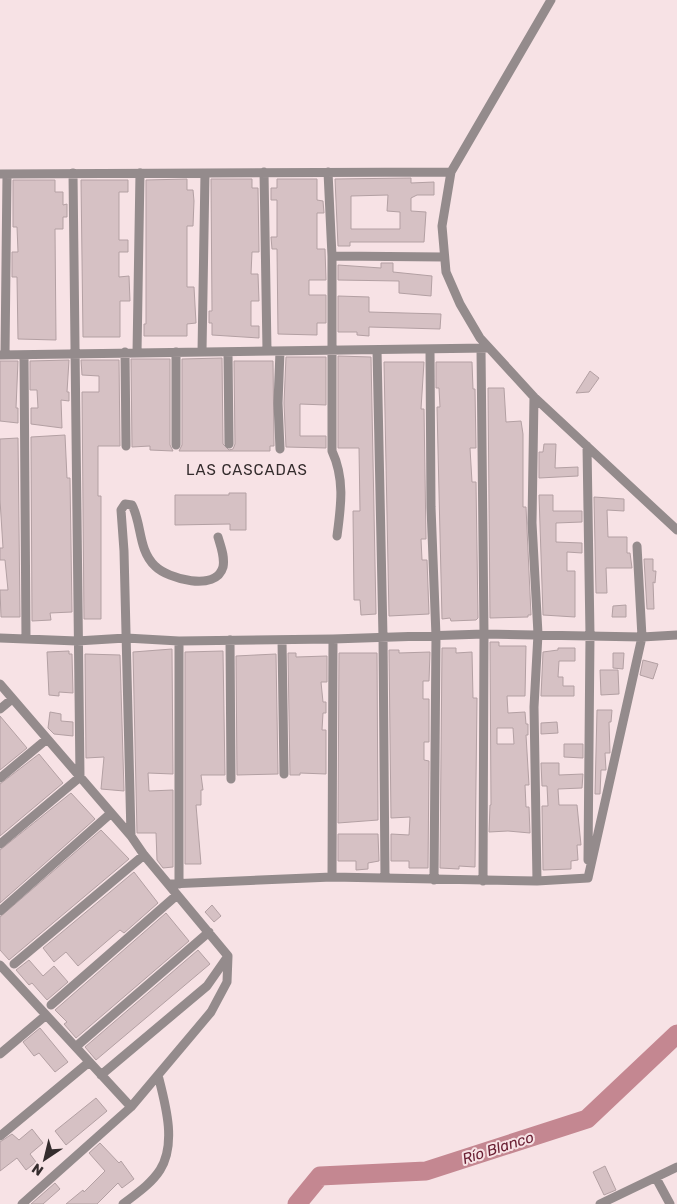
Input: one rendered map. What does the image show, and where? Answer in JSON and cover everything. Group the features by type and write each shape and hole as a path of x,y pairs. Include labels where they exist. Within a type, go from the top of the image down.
{"street":[{"path":"551,0 450,172 442,226 446,272 460,304 485,348 534,397 677,530"},
{"path":"264,172 268,350"},
{"path":"328,172 332,256 332,450 339,468 341,483 336,536"},
{"path":"450,172 3,174 2,355 76,352 228,353 268,350 485,348"},
{"path":"73,173 80,777"},
{"path":"137,353 140,173"},
{"path":"202,352 205,173"},
{"path":"332,256 444,257"},
{"path":"483,881 485,348"},
{"path":"377,350 383,637 385,878"},
{"path":"430,350 431,507 436,636 434,880"},
{"path":"280,351 278,403 280,449"},
{"path":"125,352 126,446"},
{"path":"176,352 176,445"},
{"path":"228,353 229,444"},
{"path":"24,355 26,639"},
{"path":"534,397 532,532 538,634 534,706 537,881"},
{"path":"587,446 587,541 590,635 588,878"},
{"path":"131,836 126,638 120,515 122,506 129,504 133,508 144,547 155,566 176,578 189,581 204,580 214,578 220,574 224,558 218,537"},
{"path":"588,878 642,637 637,546"},
{"path":"0,638 77,641 126,638 179,641 333,639 484,634 642,637 677,635"},
{"path":"332,877 333,639"},
{"path":"230,640 231,779"},
{"path":"282,640 284,774"},
{"path":"179,641 179,884"},
{"path":"0,684 110,814 131,836 144,855 228,956 227,982 211,1012 131,1107 22,1204"},
{"path":"0,709 12,698"},
{"path":"0,778 47,739"},
{"path":"0,844 80,777"},
{"path":"0,911 110,814"},
{"path":"14,964 144,855"},
{"path":"169,884 332,877 483,881 537,881 588,878"},
{"path":"51,1005 177,895"},
{"path":"79,1044 209,932"},
{"path":"101,1075 208,986 228,956"},
{"path":"0,966 88,1063 131,1107"},
{"path":"0,1054 45,1016"},
{"path":"0,1136 88,1063"},
{"path":"123,1204 146,1186 161,1169 168,1144 167,1110 158,1075"},
{"path":"600,1204 677,1167"},
{"path":"656,1178 670,1204"}],"building":[{"path":"411,178 411,183 434,182 434,195 417,195 411,198 411,211 426,212 424,242 350,242 350,246 338,246 335,179","holes":["388,195 387,211 400,212 400,229 351,229 351,196"]},
{"path":"187,179 187,190 193,190 194,201 193,226 187,226 187,287 194,287 196,323 187,324 187,336 144,336 144,324 146,324 146,180"},
{"path":"211,179 252,179 252,188 258,188 259,252 252,252 251,274 258,274 259,301 251,301 251,326 259,326 259,338 212,335 212,323 209,323 209,311 212,311"},
{"path":"277,179 317,179 317,200 323,201 324,213 317,213 317,249 325,249 326,280 309,280 309,295 326,295 326,323 317,323 317,335 278,334 277,249 272,249 271,237 277,237 277,200 271,200 271,188 277,188"},
{"path":"13,180 55,180 55,192 63,192 63,205 67,204 67,217 63,217 63,229 55,229 56,340 18,339 17,277 12,277 12,252 18,252 17,227 13,227"},
{"path":"81,180 128,180 128,192 119,192 119,240 128,240 128,252 119,252 119,277 129,276 130,301 120,301 120,337 83,337"},
{"path":"381,263 393,263 393,272 432,276 431,296 399,293 399,281 338,280 338,265 381,268"},
{"path":"338,296 369,297 369,312 441,314 440,329 369,327 369,336 357,335 357,332 338,332"},
{"path":"338,356 371,357 376,614 361,615 360,600 354,600 353,511 360,511 359,448 338,448"},
{"path":"286,357 326,357 326,405 300,404 300,436 326,436 326,448 286,447 284,403"},
{"path":"222,358 223,444 229,450 233,449 235,444 234,361 273,361 274,446 270,446 270,451 179,451 182,445 182,359"},
{"path":"131,359 170,359 170,445 173,451 150,450 150,446 132,447"},
{"path":"69,360 67,392 69,392 69,401 61,400 62,428 31,424 31,408 38,408 37,390 30,390 30,361"},
{"path":"81,360 119,360 120,446 98,446 98,496 101,496 101,619 84,619 82,392 99,392 99,376 82,375"},
{"path":"0,361 18,361 16,408 18,408 18,423 0,421"},
{"path":"384,362 424,362 421,409 424,409 426,539 421,539 422,560 427,560 429,614 389,616"},
{"path":"436,362 472,362 473,389 475,389 476,448 470,448 472,482 476,482 478,618 476,620 451,621 450,618 442,619 437,407 440,407 439,388 436,388"},
{"path":"590,371 599,378 589,392 576,393"},
{"path":"488,388 504,388 506,422 521,421 523,434 523,507 526,507 531,615 528,615 528,617 490,618"},
{"path":"65,435 67,478 70,478 72,612 50,613 51,620 32,621 31,437"},
{"path":"18,438 20,617 1,617 0,590 8,590 5,560 0,560 0,548 3,548 0,500 0,439"},
{"path":"544,444 556,444 555,468 578,467 578,476 539,478 539,452 543,452"},
{"path":"229,493 246,493 246,530 230,530 230,524 175,525 175,495 229,495"},
{"path":"539,495 553,495 553,511 582,511 582,522 556,523 556,542 582,543 582,553 567,552 567,571 575,571 575,617 543,615"},
{"path":"594,497 624,499 624,511 607,510 608,537 627,537 627,553 630,553 632,568 606,568 607,593 596,593"},
{"path":"644,559 653,559 653,571 656,571 655,583 653,582 654,609 647,609"},
{"path":"626,605 626,617 612,617 613,606"},
{"path":"490,642 499,642 499,646 526,646 525,696 507,696 508,713 525,712 526,724 528,724 528,735 526,735 529,785 525,785 526,807 529,807 530,833 489,832 491,805","holes":["497,728 513,728 514,744 497,744"]},
{"path":"442,648 456,648 456,653 472,652 473,698 477,698 475,867 459,866 459,869 440,868"},
{"path":"558,648 575,648 575,661 559,661 558,677 563,677 563,686 574,686 574,696 541,696 543,652 558,650"},
{"path":"172,649 173,774 148,773 149,791 173,790 173,867 163,868 157,860 156,833 137,833 133,652"},
{"path":"389,650 399,650 399,653 430,652 429,681 423,681 423,699 429,699 429,742 424,742 424,760 429,761 428,868 409,868 409,861 391,861 391,834 409,835 410,817 391,818"},
{"path":"69,651 69,654 72,654 73,693 59,692 59,696 49,695 47,652"},
{"path":"223,651 225,775 201,775 203,790 201,790 201,805 196,805 201,864 185,864 185,652"},
{"path":"288,653 296,653 296,657 327,656 327,682 321,682 323,702 326,702 326,713 323,713 322,730 326,730 326,774 300,773 300,775 290,775"},
{"path":"339,653 377,653 378,820 338,823"},
{"path":"613,653 624,653 623,669 613,668"},
{"path":"85,654 120,655 124,791 101,789 104,757 86,758"},
{"path":"276,654 278,774 237,775 236,656"},
{"path":"643,660 658,664 653,679 640,675"},
{"path":"600,670 618,670 619,694 601,695"},
{"path":"597,710 612,710 611,722 609,722 610,753 605,753 606,770 601,770 600,794 595,794"},
{"path":"50,712 61,714 61,721 73,722 73,736 54,734 48,728"},
{"path":"0,716 27,748 0,770"},
{"path":"557,722 558,733 541,734 541,723"},
{"path":"564,744 583,744 583,758 564,757"},
{"path":"39,754 63,783 0,836 0,784"},
{"path":"541,763 559,763 559,775 583,774 582,788 558,789 559,805 577,805 581,845 577,845 578,860 571,861 571,869 543,870 542,806 548,806 547,786 542,786"},
{"path":"71,793 95,819 0,903 0,850"},
{"path":"101,830 129,859 9,960 0,950 0,917"},
{"path":"338,834 378,834 379,861 368,863 368,869 356,870 356,861 338,861"},
{"path":"134,872 158,903 124,933 120,930 78,966 66,952 54,962 43,948"},
{"path":"212,905 221,916 214,922 205,912"},
{"path":"166,913 189,941 76,1038 64,1024 67,1022 55,1010"},
{"path":"198,950 210,964 96,1060 85,1047"},
{"path":"29,960 43,976 54,966 68,982 47,1000 32,983 29,985 16,970"},
{"path":"40,1028 68,1062 55,1072 39,1053 34,1056 23,1042"},
{"path":"96,1098 107,1111 66,1145 55,1131"},
{"path":"32,1129 43,1143 30,1154 36,1162 26,1170 17,1158 0,1171 0,1142 12,1134 19,1140"},
{"path":"100,1143 119,1163 121,1161 134,1179 122,1188 118,1183 97,1204 66,1204 83,1190 84,1192 105,1171 89,1153"},
{"path":"605,1166 616,1190 604,1195 593,1172"},
{"path":"55,1183 60,1189 43,1204 31,1204"}],"waterway":[{"name":"Río Blanco","path":"297,1204 320,1176 426,1171 587,1119 677,1034"}],"district":[{"name":"LAS CASCADAS","path":"247,470"}]}
